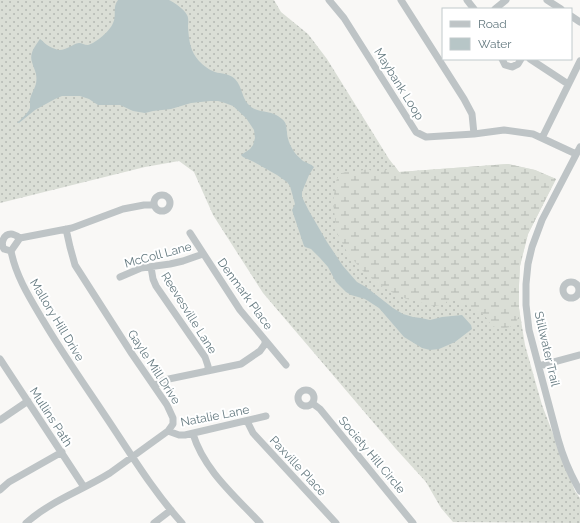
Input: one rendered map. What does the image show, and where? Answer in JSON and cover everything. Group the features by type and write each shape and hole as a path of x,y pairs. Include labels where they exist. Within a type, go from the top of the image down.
{"street":[{"name":"Maybank Loop","path":"329,0 344,18 416,132 426,137 474,134 504,130 533,134 576,154"},
{"path":"401,0 464,99 472,114 474,134"},
{"path":"467,0 473,8"},
{"path":"495,8 506,0"},
{"path":"547,0 559,8"},
{"path":"502,60 504,65 512,67 518,64 520,60"},
{"path":"532,60 568,84"},
{"path":"542,138 580,61"},
{"name":"Stillwater Trail","path":"580,146 542,220 532,247 528,264 526,284 526,305 529,330 563,456 580,491"},
{"path":"20,238 11,251 4,249 2,246 2,238 6,235 10,234 20,238 72,228 123,209 154,204"},
{"name":"Gayle Mill Drive","path":"66,229 75,266 132,354 167,404 173,418 173,424 168,431"},
{"name":"Denmark Place","path":"190,233 240,310 286,365"},
{"name":"Mallory Hill Drive","path":"11,251 13,261 24,289 65,356 133,457 182,523"},
{"name":"McColl Lane","path":"120,277 141,268 183,260 203,254"},
{"name":"Reevesville Lane","path":"151,267 156,286 205,357 208,371"},
{"path":"154,386 164,380 241,364 260,351 265,344 265,341"},
{"path":"539,366 580,355"},
{"name":"Mullins Path","path":"0,358 84,487"},
{"path":"0,420 28,401"},
{"name":"Society Hill Circle","path":"312,403 320,410 413,523"},
{"name":"Natalie Lane","path":"168,431 179,435 193,434 266,416"},
{"name":"Paxville Place","path":"247,421 253,433 336,523"},
{"path":"32,521 46,507 110,474 168,431"},
{"path":"193,434 195,441 216,477 260,523"},
{"path":"0,490 9,482 62,452"},
{"path":"154,523 171,510"}],"green space":[{"path":"0,0 274,0 281,12 308,34 327,59 389,159 399,172 508,164 535,170 556,179 528,234 520,266 519,308 525,345 542,405 575,491 580,498 580,523 453,522 441,508 426,482 263,293 213,215 194,172 179,161 145,167 0,203"},
{"path":"508,164 535,170 556,179 528,234 520,266 520,315 511,327 501,328 492,326 481,313 466,305 459,304 454,300 448,300 445,304 434,306 397,295 381,286 360,268 347,252 337,233 333,202 336,181 342,173 368,169 375,172 381,172 394,165 399,172"}],"water":[{"path":"118,0 169,0 177,4 188,16 190,46 199,61 217,73 233,77 238,82 245,100 251,107 274,114 285,122 289,141 294,151 303,161 314,167 302,192 302,197 327,242 343,266 357,282 403,314 430,320 462,315 471,325 472,329 455,342 439,349 430,350 422,348 404,337 379,308 365,299 346,292 336,282 328,267 320,258 311,249 304,246 292,210 295,204 290,186 287,182 241,155 253,145 255,138 254,130 246,118 233,106 218,101 210,101 191,103 171,109 145,113 133,111 120,105 98,105 89,99 80,96 62,96 35,110 17,123 30,108 30,99 36,85 36,74 31,56 40,39 48,46 58,50 79,43 88,45 95,42 109,30 114,20 115,5"}]}
